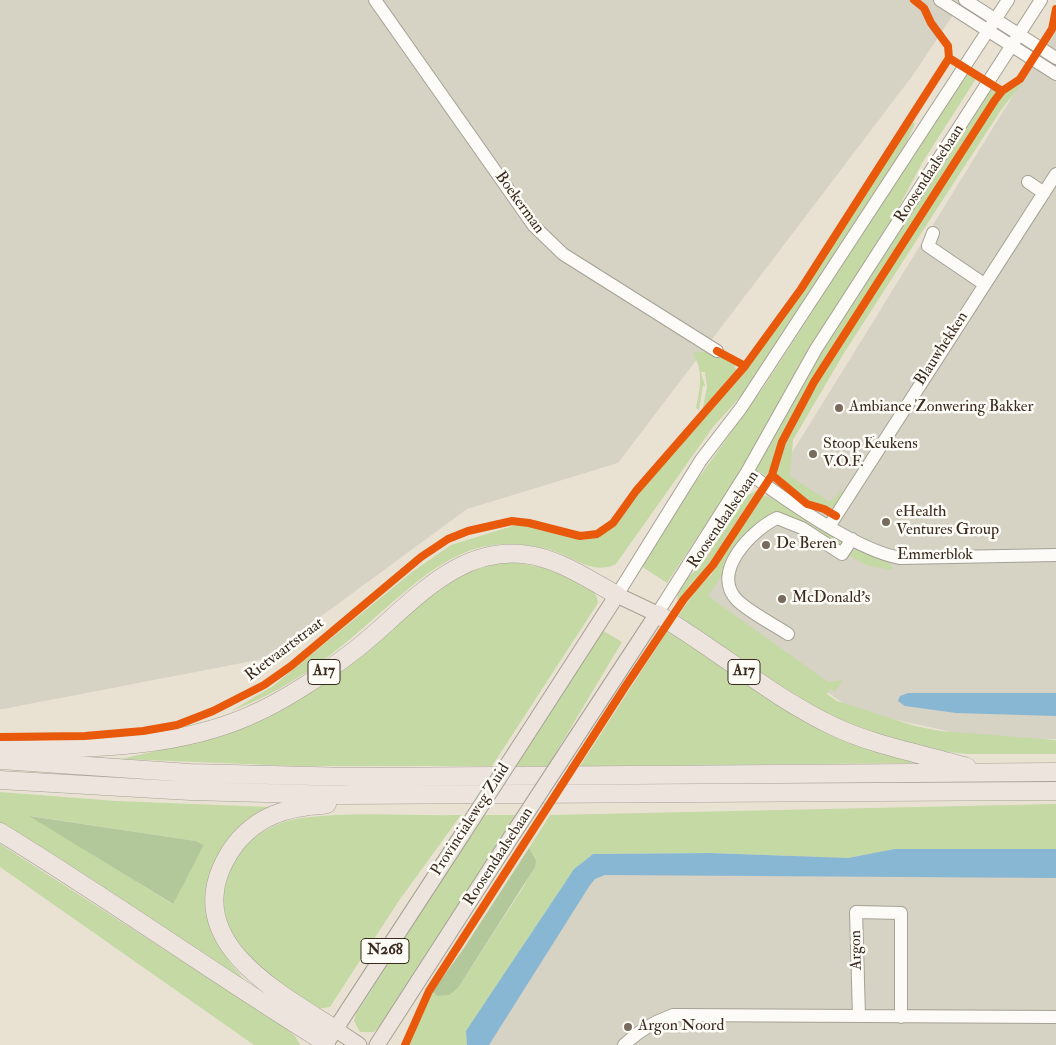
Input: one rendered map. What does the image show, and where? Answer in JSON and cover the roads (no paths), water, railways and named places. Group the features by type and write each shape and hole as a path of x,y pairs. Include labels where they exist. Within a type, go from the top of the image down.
{"highway":[{"name":"A17","path":"0,750 139,745 187,735 248,716 311,682 356,649 430,584 454,569 491,556 534,556 560,564 617,595"},
{"name":"A17","path":"657,614 780,696 833,726 873,742 984,772"},
{"name":"A17","path":"0,760 190,773 352,777 1056,772"},
{"path":"0,780 190,791 342,795 1056,791"},
{"path":"329,1041 236,956 222,935 215,912 215,894 219,875 225,860 234,845 247,832 264,819 285,810 325,805 342,795"},
{"path":"0,832 150,927 234,984 329,1041"}],"main road":[{"path":"617,595 657,614"},
{"name":"Provincialeweg Zuid","path":"329,1041 617,595"},
{"name":"N268","path":"377,1045 657,614"},
{"path":"329,1041 359,1045"}],"street":[{"name":"Boekerman","path":"375,0 534,226 548,241 563,254 717,351"},
{"path":"940,0 1056,74"},
{"path":"965,0 1056,58"},
{"name":"Roosendaalsebaan","path":"617,595 701,460 741,408 1008,0"},
{"name":"Roosendaalsebaan","path":"657,614 747,472 816,349 1040,0"},
{"name":"Blauwhekken","path":"830,525 1056,174"},
{"path":"1028,182 1044,192"},
{"path":"934,233 928,246 984,284"},
{"name":"Emmerblok","path":"747,472 852,539 876,552 900,558 1056,555"},
{"path":"788,634 736,599 729,584 729,575 731,565 740,548 755,531 776,518 802,528 842,554 852,539"},
{"name":"Argon","path":"858,1016 856,912 902,913 901,1017"},
{"path":"624,1045 653,1022 673,1015 1056,1017"}],"water":[{"path":"908,693 1056,693 1056,716 956,713 905,706 898,701 900,696"},
{"path":"895,849 1056,849 1056,878 605,875 595,879 590,885 489,1045 467,1045 466,1031 574,869 593,854 710,853 848,858"}],"place":[{"name":"Ambiance Zonwering Bakker","path":"839,408"},
{"name":"Stoop Keukens V.O.F.","path":"813,454"},
{"name":"eHealth Ventures Group","path":"886,522"},
{"name":"De Beren","path":"766,545"},
{"name":"McDonald's","path":"782,599"},
{"name":"Argon Noord","path":"628,1027"}]}
